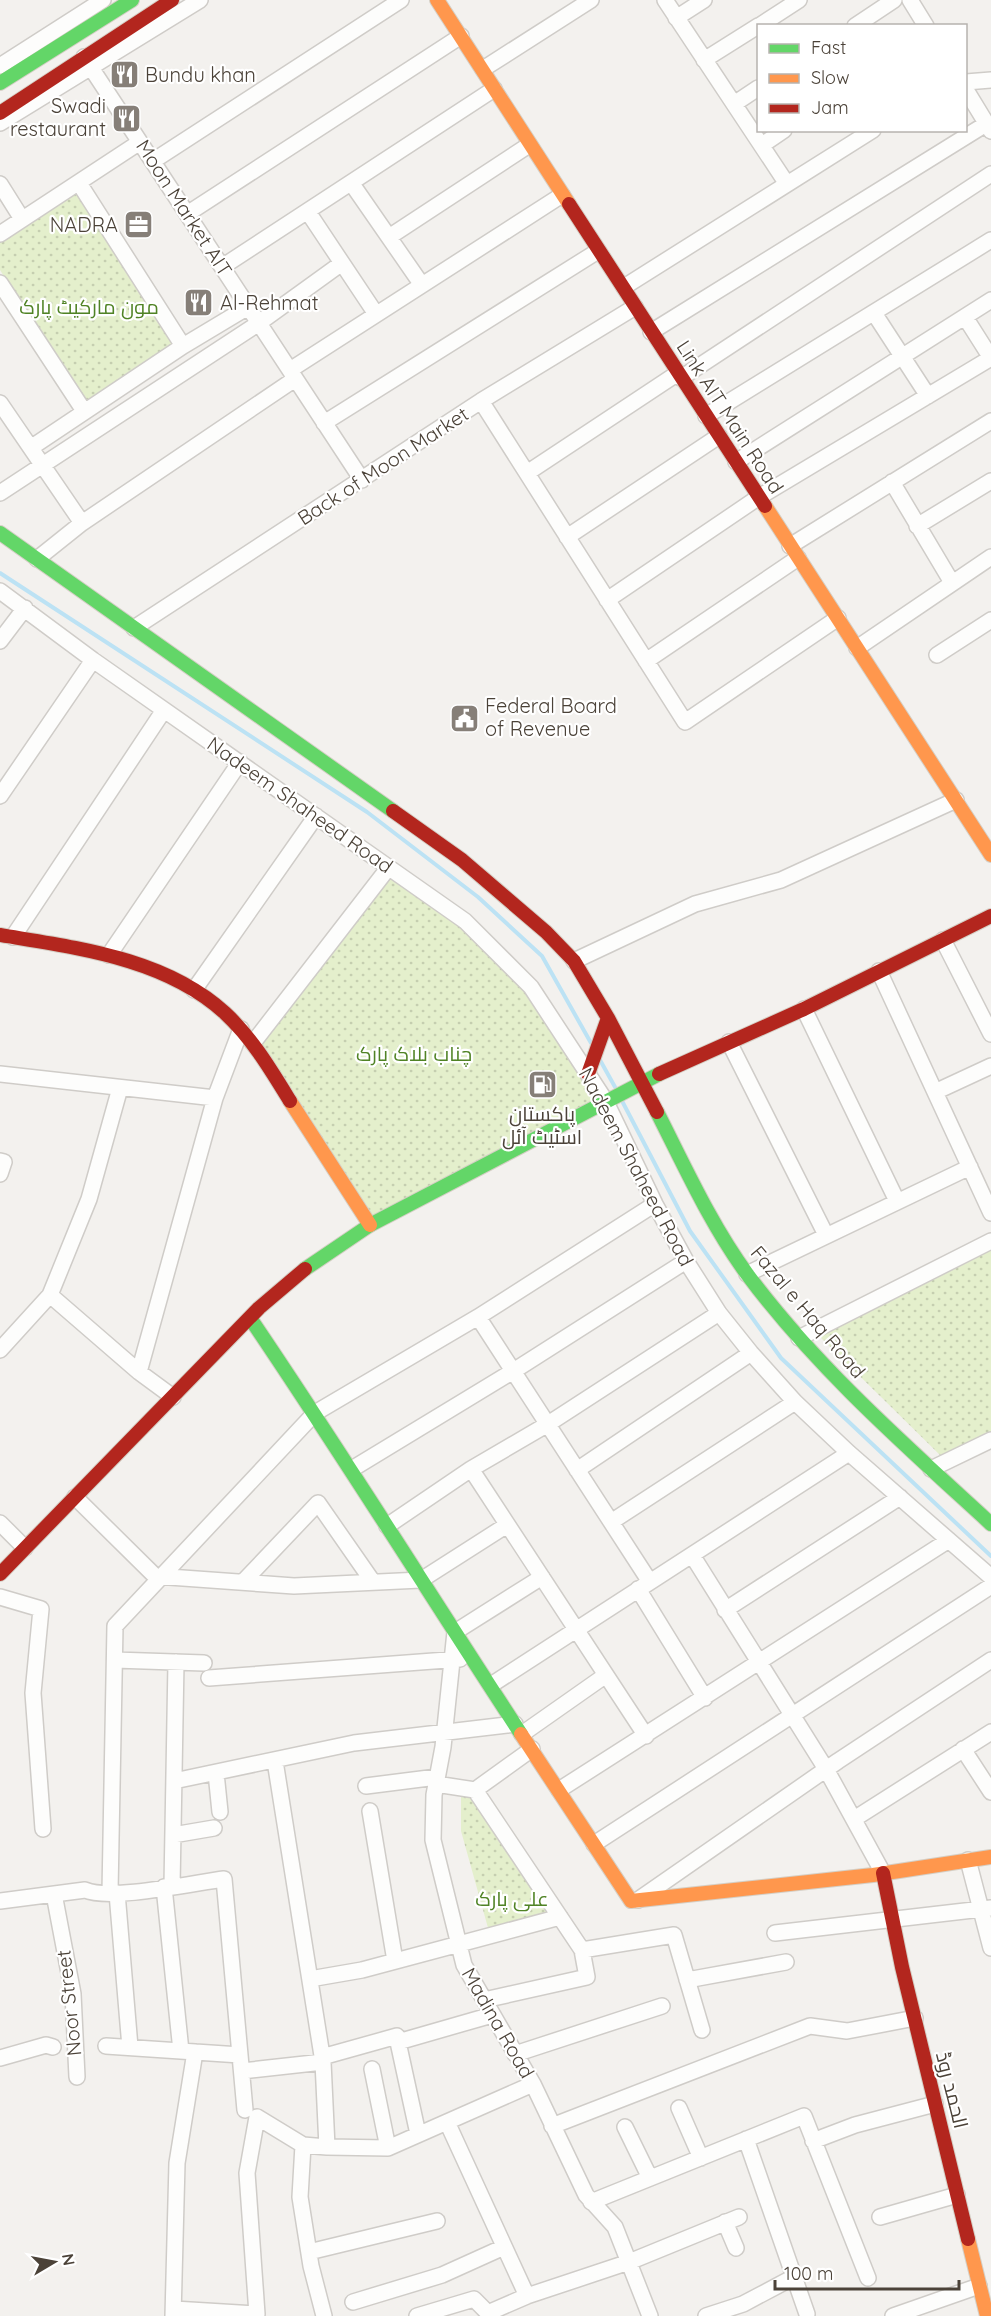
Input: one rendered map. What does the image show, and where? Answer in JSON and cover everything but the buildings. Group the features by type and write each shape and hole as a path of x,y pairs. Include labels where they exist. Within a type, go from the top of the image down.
{"street":[{"path":"0,66 103,0"},
{"path":"0,83 132,0"},
{"path":"0,123 172,0"},
{"path":"0,113 200,0"},
{"path":"153,161 401,0"},
{"name":"Link AIT Main Road","path":"437,0 991,855"},
{"path":"483,69 591,0"},
{"path":"665,0 787,184"},
{"path":"676,18 704,0"},
{"path":"762,24 799,0"},
{"path":"858,24 894,0"},
{"path":"910,0 925,24"},
{"path":"704,60 757,27"},
{"path":"187,214 461,36"},
{"name":"Moon Market AIT","path":"88,62 362,480"},
{"path":"967,82 991,80"},
{"path":"222,267 352,184 494,88"},
{"path":"734,104 757,89"},
{"path":"651,332 989,128 967,92"},
{"path":"762,145 781,132"},
{"path":"624,287 870,132"},
{"path":"0,234 140,142"},
{"path":"389,237 529,145"},
{"path":"526,473 991,174"},
{"path":"79,183 183,346"},
{"path":"0,184 22,219"},
{"path":"352,184 422,285"},
{"path":"37,559 81,523 376,314 562,195"},
{"path":"308,212 376,314"},
{"path":"706,416 991,240"},
{"path":"324,423 598,251"},
{"path":"0,493 259,323 342,263"},
{"path":"0,283 84,411"},
{"path":"736,462 991,300"},
{"path":"32,447 183,346 248,307"},
{"name":"Back of Moon Market","path":"134,628 481,401 635,307"},
{"path":"874,313 928,396"},
{"path":"608,600 759,497 991,358 965,317"},
{"path":"481,401 685,722 838,618"},
{"path":"1,407 32,447 81,523"},
{"path":"646,661 892,482 991,421"},
{"path":"567,537 719,436"},
{"path":"917,526 991,481"},
{"path":"892,482 951,581"},
{"path":"0,533 462,860 546,932 574,961 695,904 781,880 956,800"},
{"path":"857,648 951,581 990,561"},
{"name":"Nadeem Shaheed Road","path":"0,591 93,660 465,921 531,987 607,1099 655,1204 686,1261 719,1313 751,1353 795,1402 849,1453 991,1576"},
{"path":"0,641 25,608"},
{"path":"937,655 991,620"},
{"path":"0,796 93,660"},
{"path":"165,710 7,936 109,956 160,972 194,990 227,1015 254,1043 370,1225"},
{"path":"109,956 240,762"},
{"path":"194,990 316,816"},
{"path":"254,1043 389,867"},
{"path":"0,1574 250,1318 309,1266 370,1225 638,1083 804,1009 991,916"},
{"path":"943,940 991,1034"},
{"name":"Fazal e Haq Road","path":"574,961 608,1018 638,1083 718,1230 747,1274 799,1338 864,1407 931,1469 985,1510 991,1524"},
{"path":"879,972 989,1203"},
{"path":"804,1009 897,1202"},
{"path":"589,1072 608,1018"},
{"path":"138,1372 215,1098 241,1029"},
{"path":"729,1042 825,1235"},
{"path":"935,1092 991,1066"},
{"path":"0,1074 215,1098"},
{"path":"0,1350 50,1295 90,1199 120,1088"},
{"path":"0,1161 4,1162 0,1174"},
{"path":"747,1274 970,1167"},
{"path":"130,2047 114,1893 115,1626 315,1413 478,1317 655,1204"},
{"path":"799,1338 991,1241"},
{"path":"352,1469 515,1370 686,1261"},
{"path":"50,1295 138,1372 173,1396"},
{"path":"387,1526 471,1469 548,1424 719,1313"},
{"path":"478,1317 515,1370 611,1522 705,1698"},
{"path":"250,1318 352,1469 472,1659 632,1901 883,1873 991,1857"},
{"path":"577,1470 751,1353"},
{"path":"611,1522 795,1402"},
{"path":"931,1469 991,1440"},
{"path":"491,1685 849,1453"},
{"path":"471,1469 646,1736"},
{"path":"75,1497 155,1576 294,1586 421,1580 507,1525"},
{"path":"725,1610 900,1497"},
{"path":"243,1582 318,1503 373,1582"},
{"path":"0,1523 25,1548"},
{"path":"559,1790 759,1664 949,1540"},
{"path":"692,1555 826,1769 883,1873"},
{"path":"455,1632 542,1577"},
{"path":"594,1844 991,1586"},
{"path":"0,1597 41,1609 33,1693 42,1829"},
{"name":"Madina Road","path":"455,1632 437,1781 433,1840 458,1944 464,1965 532,2084 585,2195 615,2227 650,2316"},
{"path":"209,1678 472,1659"},
{"path":"115,1660 204,1663"},
{"path":"638,1900 826,1769 991,1660"},
{"path":"176,1662 173,1835 168,1887 188,2051 177,2163 174,2313 257,2314 247,2173 256,2117 303,2145 388,2148 532,2084"},
{"path":"174,1781 354,1743 518,1729 606,1675"},
{"path":"854,1820 991,1732"},
{"path":"475,1790 532,1749"},
{"path":"963,1749 991,1792"},
{"path":"275,1761 323,2060 327,2147"},
{"path":"216,1773 220,1812"},
{"path":"366,1786 437,1781 475,1790 582,1950 587,1977 484,2000"},
{"path":"370,1811 395,1961"},
{"path":"173,1835 214,1828"},
{"path":"968,1860 986,1909 991,1948"},
{"name":"الحمد روڈ","path":"883,1873 935,2104 987,2316"},
{"path":"0,1901 86,1890 96,1895 224,1879 245,2110"},
{"name":"Noor Street","path":"54,1894 73,1994 77,2077"},
{"path":"775,1933 986,1909"},
{"path":"310,1979 395,1961 560,1917"},
{"path":"582,1950 674,1935 702,2030"},
{"path":"687,1980 786,1962"},
{"path":"515,2054 662,2006"},
{"path":"399,2042 492,2015"},
{"path":"552,2126 810,2026 847,2031 915,2018"},
{"path":"242,2071 323,2060 397,2036 418,2134"},
{"path":"106,2046 240,2055"},
{"path":"1,2053 53,2047"},
{"path":"372,2069 388,2148"},
{"path":"813,2141 855,2125 935,2104"},
{"path":"679,2108 700,2158"},
{"path":"591,2202 804,2116 867,2278"},
{"path":"447,2122 527,2296"},
{"path":"626,2127 650,2178"},
{"path":"746,2139 807,2314"},
{"path":"303,2145 300,2197 309,2253 324,2316"},
{"path":"880,2217 957,2195"},
{"path":"417,2316 474,2299 488,2313 527,2296 629,2262 732,2220 736,2248"},
{"path":"309,2253 436,2221"},
{"path":"353,2302 442,2275 504,2247"},
{"path":"706,2316 743,2304 794,2277"},
{"path":"893,2316 979,2286"}],"green space":[{"name":"مون مارکیٹ پارک","path":"79,189 178,343 85,403 0,270 0,240"},
{"name":"چناب بلاک پارک","path":"389,867 465,921 531,987 605,1100 370,1225 253,1043"},
{"path":"991,1249 991,1436 942,1457 817,1334"},
{"name":"علی پارک","path":"461,1788 475,1790 561,1920 490,1935 461,1831"}],"waterway":[{"path":"0,573 367,812 478,897 542,956 591,1043"},
{"path":"600,1060 615,1087"},
{"path":"621,1099 690,1231 781,1358 991,1556"}],"traffic: fast":[{"path":"0,83 132,0"},
{"path":"0,533 393,811"},
{"path":"305,1269 370,1225 659,1074"},
{"path":"657,1112 722,1236 747,1274 774,1308 832,1374 863,1405 991,1524"},
{"path":"250,1318 521,1734"}],"traffic: slow":[{"path":"437,0 569,204"},
{"path":"765,506 991,855"},
{"path":"290,1101 370,1225"},
{"path":"521,1734 631,1901 873,1875 991,1857"},
{"path":"968,2239 987,2316"}],"traffic: jam":[{"path":"0,113 172,0"},
{"path":"569,204 765,506"},
{"path":"393,811 462,860 546,932 574,961 608,1018 657,1112"},
{"path":"659,1074 804,1009 991,916"},
{"path":"0,935 119,958 175,979 201,994 235,1023 260,1055 290,1101"},
{"path":"588,1074 608,1018"},
{"path":"0,1574 259,1308 305,1269"},
{"path":"883,1873 902,1967 968,2239"}],"place":[{"name":"Bundu khan","path":"124,75"},
{"name":"Swadi restaurant","path":"127,118"},
{"name":"NADRA","path":"139,225"},
{"name":"Al-Rehmat","path":"199,303"},
{"name":"Federal Board of Revenue","path":"464,718"},
{"name":"پاکستان اسٹیٹ آئل","path":"542,1084"}]}
